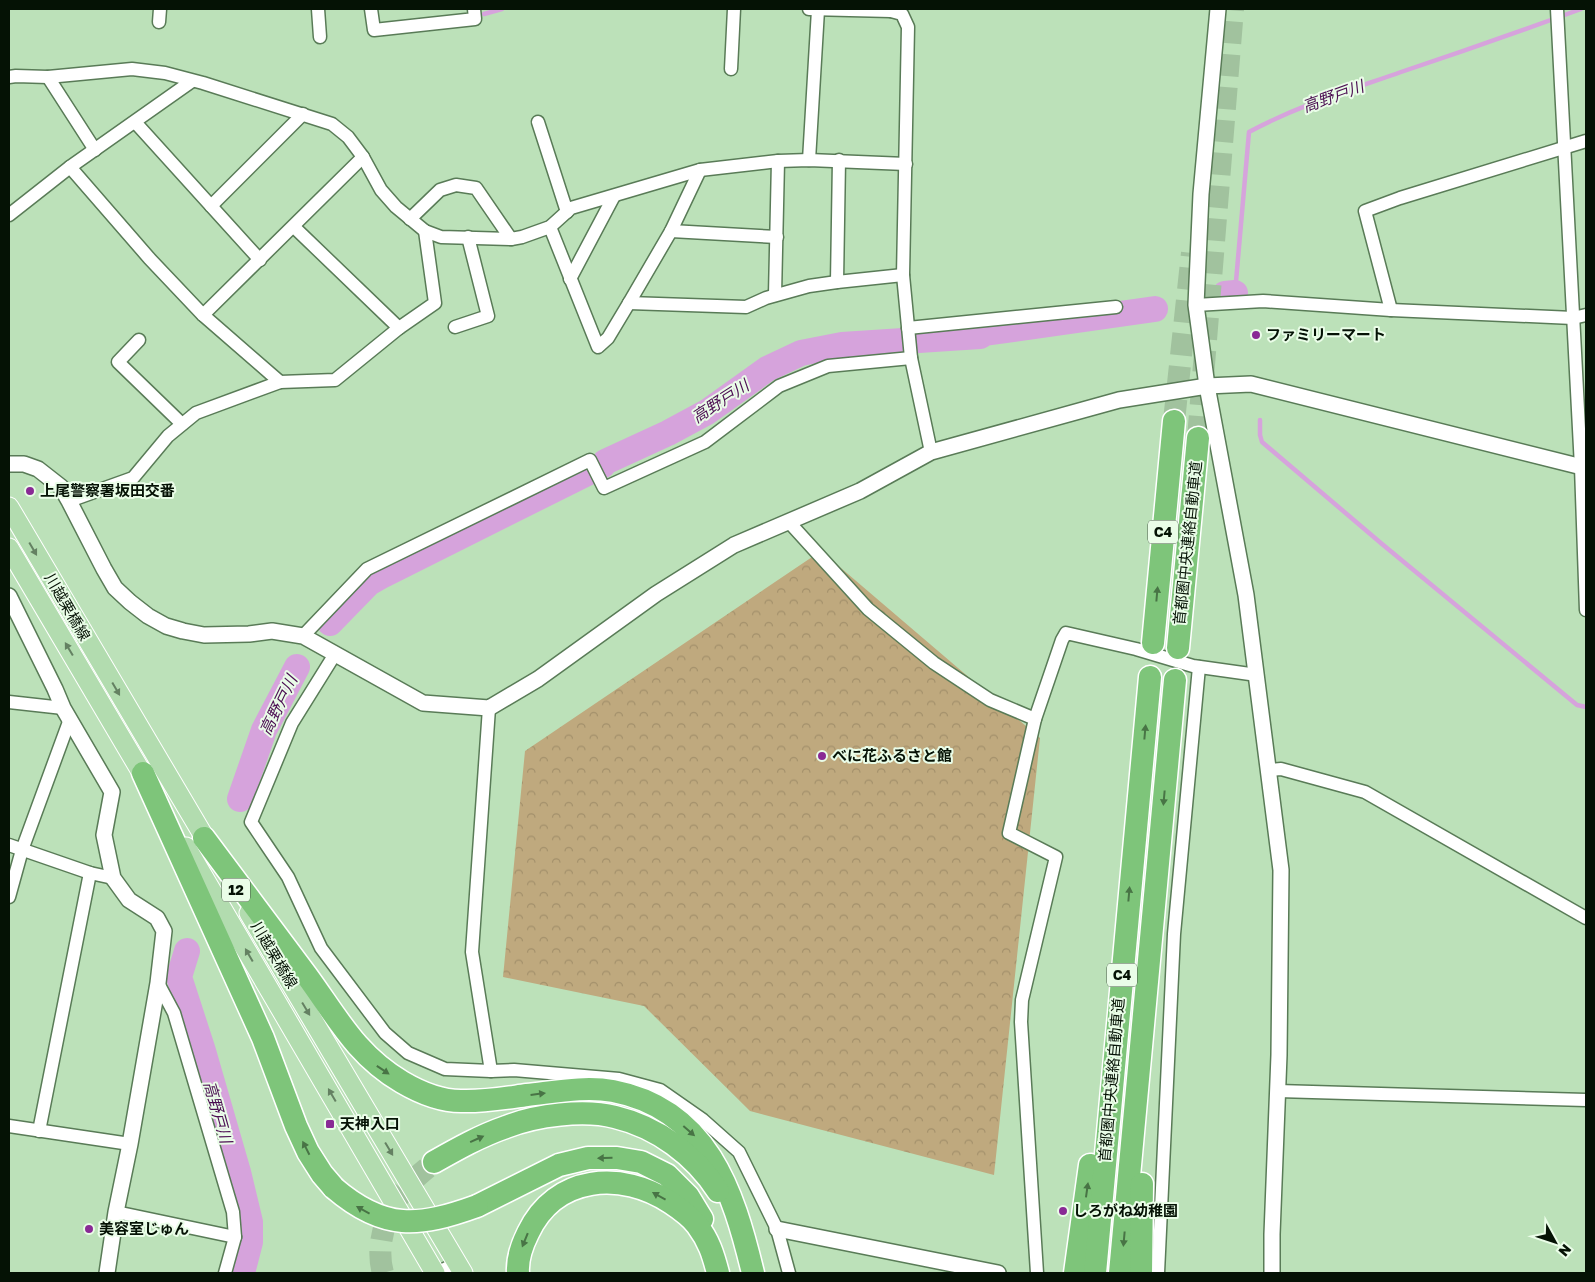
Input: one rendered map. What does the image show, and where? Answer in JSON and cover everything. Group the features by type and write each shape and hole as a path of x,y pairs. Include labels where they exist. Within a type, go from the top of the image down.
{"highway":[{"name":"首都圏中央連絡自動車道","path":"1153,643 1174,421"},
{"name":"首都圏中央連絡自動車道","path":"1178,648 1198,438"},
{"name":"首都圏中央連絡自動車道","path":"1095,1273 1150,677"},
{"name":"首都圏中央連絡自動車道","path":"1120,1273 1175,680"},
{"path":"142,773 263,1038 296,1126 308,1152 322,1174 351,1203 371,1214 394,1220 421,1222 451,1216 478,1206 559,1165 588,1158 617,1158 641,1162 667,1175 688,1196 703,1221 718,1273"},
{"path":"204,838 312,982 351,1039 376,1064 403,1083 430,1095 460,1102 575,1090 611,1091 642,1099 671,1115 695,1135 713,1160 727,1187 753,1273"},
{"path":"1075,1273 1103,1063 1126,930"},
{"path":"1140,1273 1147,980"},
{"path":"434,1162 472,1141 507,1126 547,1116 586,1114 614,1117 640,1125 665,1139 692,1158 712,1182 739,1225"},
{"path":"518,1273 522,1245 533,1223 547,1206 566,1193 588,1184 611,1182 635,1185 658,1194 681,1210 696,1224 712,1249"}],"main road":[{"name":"川越栗橋線","path":"9,507 460,1269"},
{"name":"川越栗橋線","path":"9,548 435,1273"}],"street":[{"path":"159,22 160,9"},
{"path":"318,9 320,37"},
{"path":"371,9 374,30 475,19 474,9"},
{"path":"731,69 734,9"},
{"path":"809,160 814,9 891,10 902,14 908,28 903,275 911,358 930,452"},
{"path":"1218,9 1201,194 1196,305 1207,386 1246,595 1281,870 1278,1091 1272,1273"},
{"path":"1557,9 1564,148 1580,316 1586,610"},
{"path":"9,77 48,77 132,69 165,73 192,81 203,82 332,124 348,137 364,157 381,190 425,231 441,237 511,239 522,237 550,227 571,208 700,170 778,161 809,160 906,164"},
{"path":"48,77 94,150"},
{"path":"9,215 70,167 192,81"},
{"path":"211,206 302,114"},
{"path":"135,122 260,260"},
{"path":"538,122 567,212"},
{"path":"1391,310 1365,211 1400,198 1586,141"},
{"path":"203,315 364,157"},
{"path":"838,282 839,160"},
{"path":"775,295 778,161"},
{"path":"70,167 149,258 203,315 280,382"},
{"path":"550,227 598,347 608,338 630,303 671,231 700,170"},
{"path":"410,219 440,190 456,185 476,188 511,239"},
{"path":"570,278 614,196"},
{"path":"294,227 399,328"},
{"path":"70,501 133,478 168,436 196,413 280,382 335,380 399,328 435,302 425,231"},
{"path":"671,231 776,237"},
{"path":"455,327 488,316 468,238"},
{"path":"630,303 746,307 775,295 809,286 903,275"},
{"path":"1196,305 1263,301 1391,310 1580,316"},
{"path":"908,328 1116,308"},
{"path":"139,340 118,362 182,424"},
{"path":"304,636 367,569 590,460 604,488 705,442 779,386 828,366 911,358"},
{"path":"9,464 24,464 38,469 60,487 70,501 104,570 115,588 148,616 166,626 182,632 204,636 272,631 304,636 423,704 489,708 538,679 656,594 734,545 860,491 930,452 1120,400 1207,386 1252,384 1584,467"},
{"path":"788,521 868,609 919,651 990,700 1035,720"},
{"path":"9,596 56,689 66,713 112,792 104,835 113,878 129,900 157,918 164,931 158,983 130,1144 116,1212 107,1273"},
{"path":"1037,1273 1021,1022 1022,1000 1056,857 1009,833 1035,720 1062,640 1066,633 1199,667 1257,675"},
{"path":"335,654 292,723 251,822 288,877 320,948 385,1033 408,1053 445,1068 491,1071 514,1070 620,1079 660,1090 703,1120 739,1152 777,1229 790,1273"},
{"path":"1158,1273 1174,934 1199,667"},
{"path":"9,702 66,713"},
{"path":"489,708 472,952 491,1071"},
{"path":"9,897 66,713"},
{"path":"1268,770 1281,769 1365,792 1586,918"},
{"path":"9,845 90,874 113,878"},
{"path":"39,1131 90,874"},
{"path":"158,983 174,1013 234,1212 235,1237 225,1273"},
{"path":"1278,1091 1586,1100"},
{"path":"9,1126 130,1144"},
{"path":"116,1212 235,1237"},
{"path":"777,1229 998,1273"},
{"path":"440,1273 460,1269"}],"green space":[{"path":"821,551 1040,738 994,1175 750,1111 644,1006 503,977 525,751"}],"waterway":[{"path":"484,14 502,9"},
{"name":"高野戸川","path":"1235,293 1249,132 1286,114 1324,99 1581,9"},
{"name":"高野戸川","path":"1225,294 1235,293"},
{"name":"高野戸川","path":"330,623 369,583 603,465 605,462 668,433 707,412 767,369 801,353 842,345 980,336 985,333 1155,309"},
{"path":"1260,420 1262,442 1577,705 1586,707"},
{"name":"高野戸川","path":"240,799 264,730 297,667"},
{"name":"高野戸川","path":"187,951 179,977 203,1051 238,1172 250,1222 250,1242 242,1273"}],"tunnel":[{"path":"1198,438 1233,9"},
{"path":"1174,421 1192,253"},
{"path":"383,1273 380,1251 381,1240 392,1207 415,1178 434,1162"}],"place":[{"name":"ファミリーマート","path":"1256,335"},
{"name":"上尾警察署坂田交番","path":"30,491"},
{"name":"べに花ふるさと館","path":"822,756"},
{"name":"天神入口","path":"330,1124"},
{"name":"しろがね幼稚園","path":"1063,1211"},
{"name":"美容室じゅん","path":"89,1229"}]}
